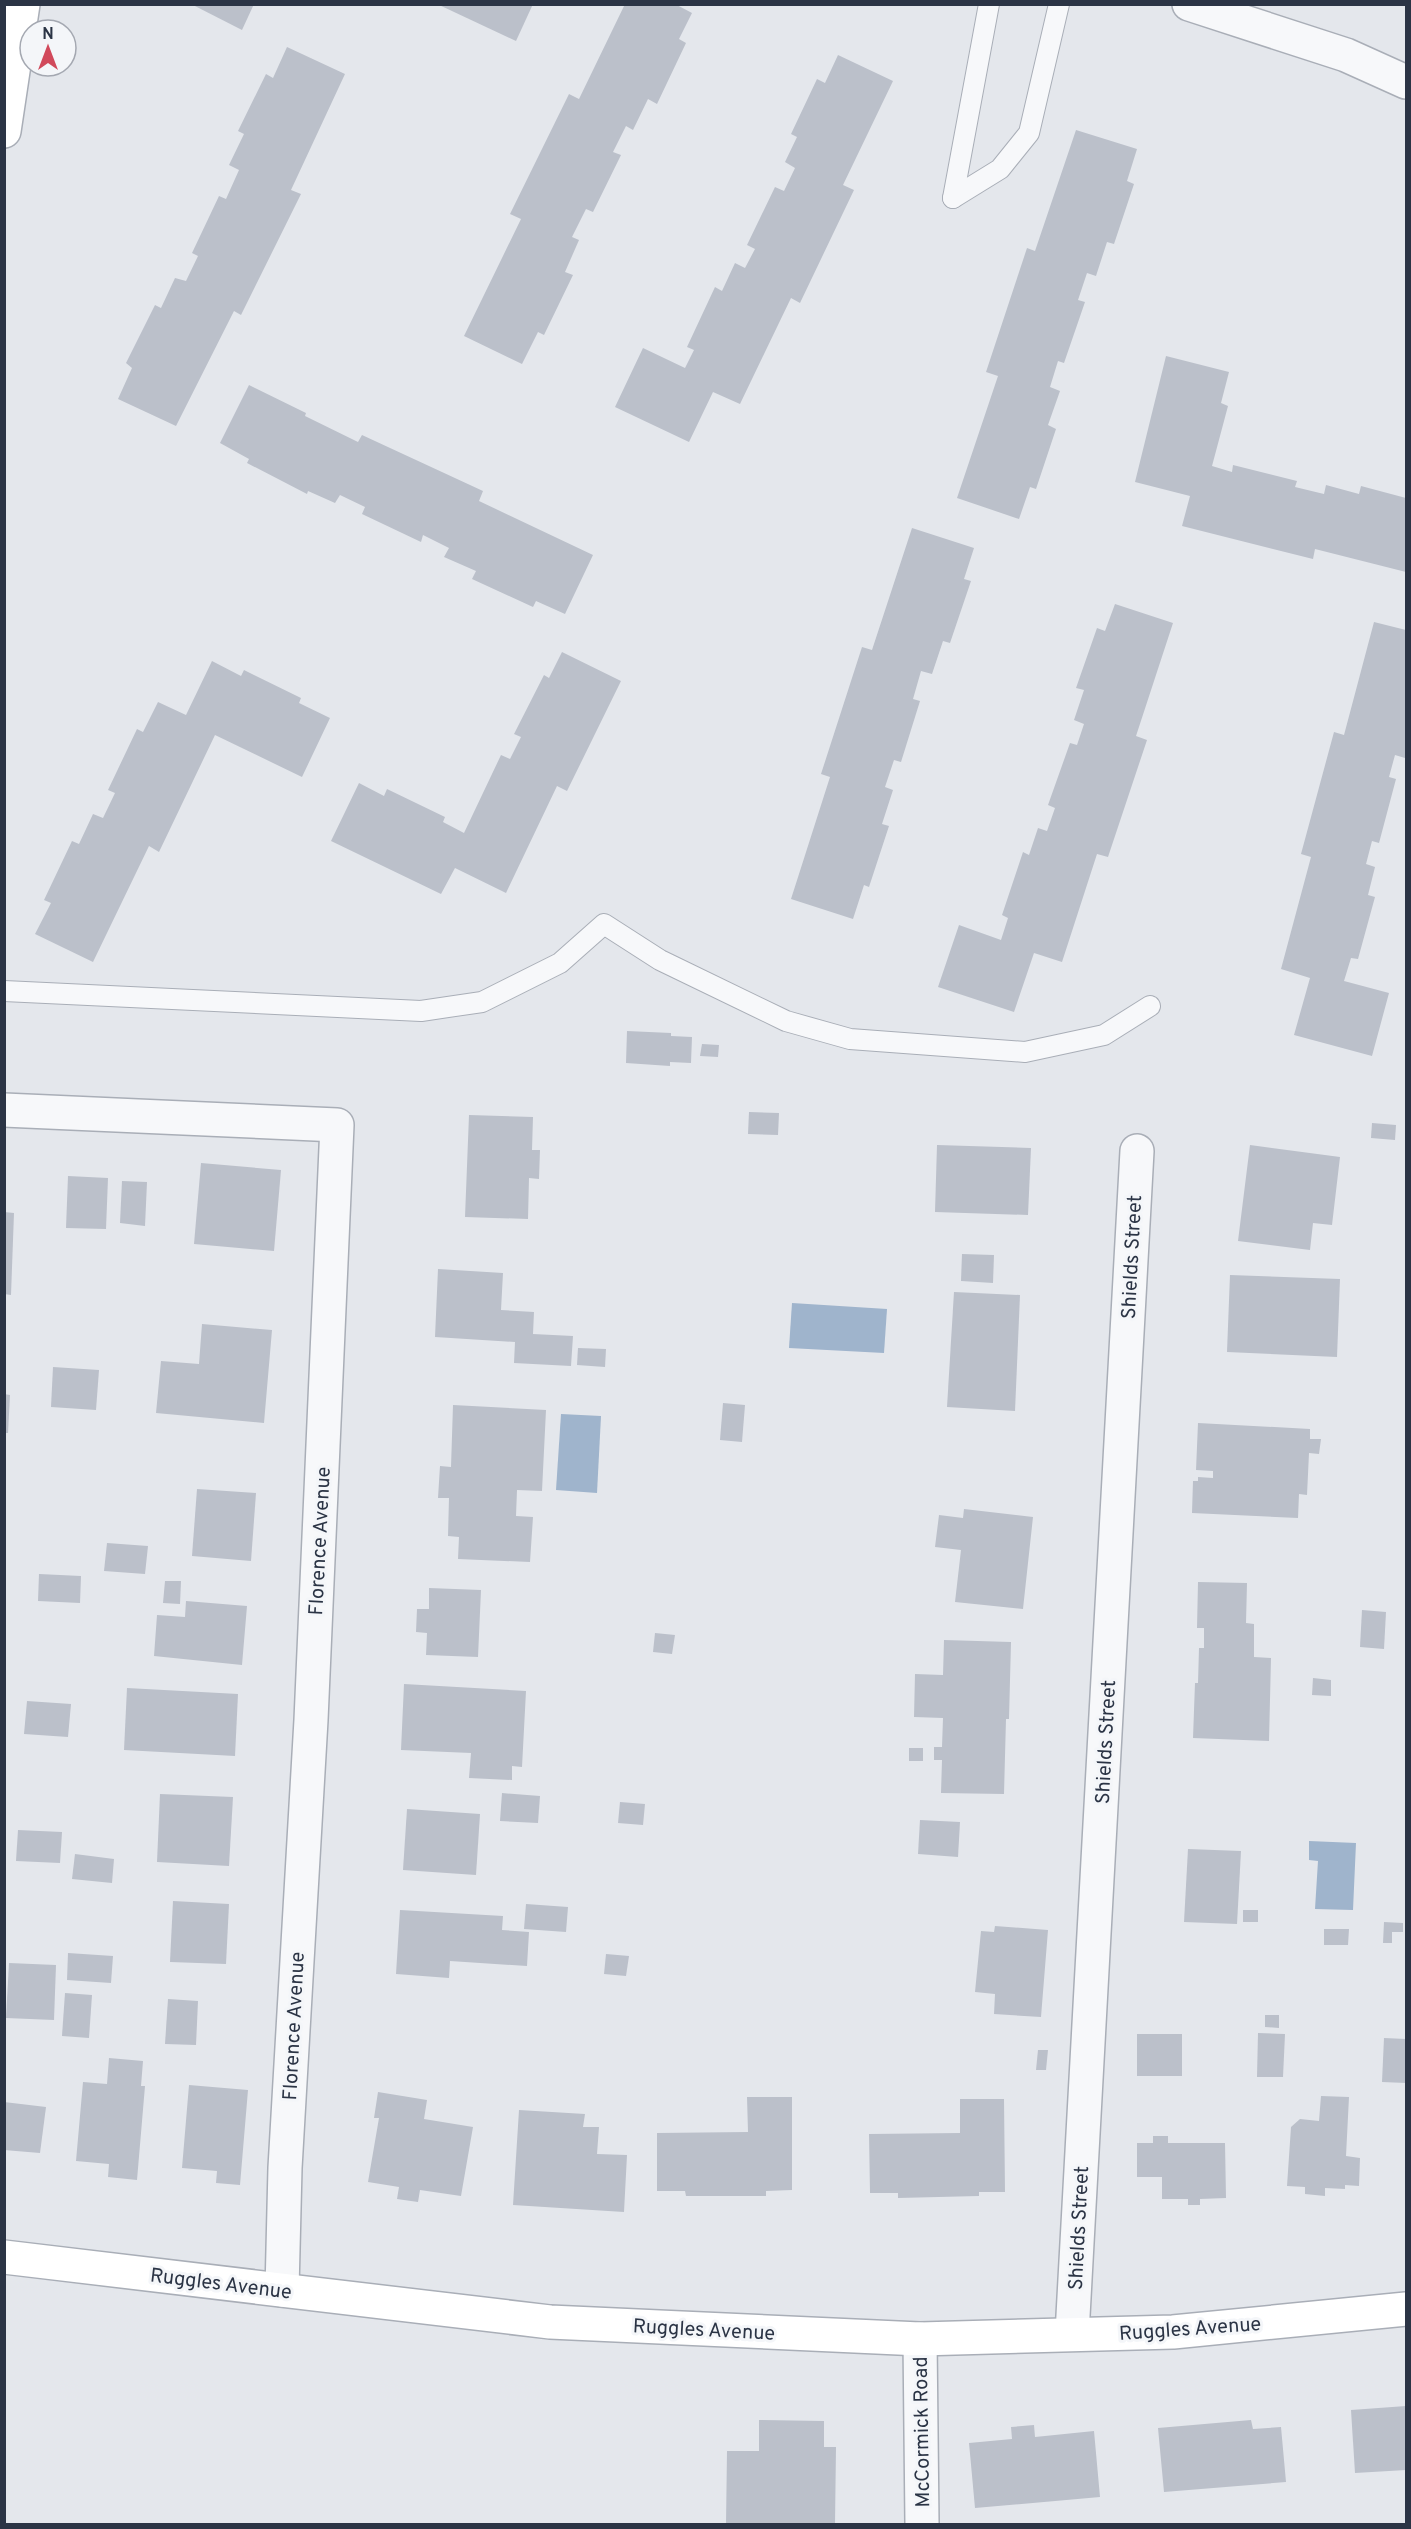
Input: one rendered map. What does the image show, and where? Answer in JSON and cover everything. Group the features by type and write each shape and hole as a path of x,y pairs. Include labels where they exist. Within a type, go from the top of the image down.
{"street":[{"path":"4,130 23,4"},
{"path":"1189,4 1346,55 1407,82"},
{"name":"Florence Avenue","path":"4,1110 337,1125 311,1708 285,2168 282,2290"},
{"name":"Shields Street","path":"1072,2334 1137,1150"},
{"name":"Ruggles Avenue","path":"4,2257 550,2322 920,2339 1173,2332 1407,2309"},
{"name":"McCormick Road","path":"920,2339 922,2524"}],"lane":[{"path":"989,4 952,198 1000,169 1029,133 1059,4"},
{"path":"4,991 421,1011 482,1002 560,963 604,924 660,960 786,1021 850,1039 1025,1052 1104,1035 1150,1006"}],"water":[{"path":"792,1303 887,1309 884,1353 789,1348"},
{"path":"561,1414 601,1416 597,1493 556,1490"},
{"path":"1309,1841 1356,1843 1353,1910 1315,1909 1318,1861 1309,1860"}],"building":[{"path":"191,4 254,4 242,30"},
{"path":"437,4 533,4 516,41"},
{"path":"625,4 675,4 692,13 679,39 686,43 657,104 648,99 633,130 626,126 613,152 621,155 593,212 586,209 572,237 579,240 565,272 573,275 544,335 538,332 522,364 464,336 521,219 510,214 569,94 579,99"},
{"path":"287,47 345,74 291,190 301,194 241,315 234,311 176,426 118,399 132,368 126,363 155,305 161,308 175,278 186,281 198,256 192,253 219,196 226,199 239,170 229,165 244,134 238,131 266,74 273,78"},
{"path":"838,55 893,81 843,185 854,190 800,303 791,298 740,404 713,392 689,442 615,407 643,348 685,368 694,350 687,347 715,287 722,291 735,263 745,268 755,249 747,245 775,187 784,191 795,168 785,162 797,137 791,134 817,79 825,83"},
{"path":"1076,130 1137,149 1127,181 1134,184 1114,244 1107,242 1096,276 1087,273 1078,300 1085,302 1064,363 1058,361 1050,387 1060,391 1048,425 1056,429 1036,489 1030,487 1019,519 957,498 998,376 986,372 1027,248 1035,251"},
{"path":"1166,356 1229,372 1221,403 1228,406 1212,466 1232,472 1233,465 1297,481 1295,487 1324,494 1326,485 1359,494 1361,486 1406,498 1406,572 1315,549 1313,559 1182,526 1190,496 1135,482"},
{"path":"249,385 358,442 362,435 483,491 479,501 593,555 565,614 536,601 533,607 472,579 476,571 444,557 449,548 423,535 421,542 362,514 365,507 340,495 335,503 308,491 307,494 247,463 249,459 220,443"},
{"path":"912,528 974,548 964,579 971,581 950,643 943,641 932,674 921,671 913,699 920,701 901,762 894,760 885,787 893,790 882,824 889,826 869,887 864,885 853,919 791,899 830,777 821,774 862,647 872,650"},
{"path":"1115,604 1173,623 1136,736 1147,740 1108,857 1097,854 1062,962 1034,953 1014,1012 938,987 959,925 1001,940 1008,918 1002,915 1023,852 1029,855 1038,828 1047,831 1055,808 1048,805 1070,743 1077,745 1084,724 1074,720 1084,690 1076,688 1097,628 1105,631"},
{"path":"1374,622 1406,630 1406,752 1405,758 1395,755 1389,777 1396,779 1379,843 1372,841 1366,864 1375,867 1368,895 1375,897 1358,959 1351,958 1344,981 1389,993 1372,1056 1294,1035 1310,978 1281,969 1311,857 1301,854 1334,732 1344,735"},
{"path":"562,652 621,681 567,791 557,786 506,893 455,868 441,894 331,841 359,783 384,796 387,789 445,817 443,822 464,833 501,755 510,759 521,737 514,734 544,675 549,678"},
{"path":"212,661 241,676 244,670 301,698 299,703 330,718 302,777 215,735 159,852 149,846 93,962 35,934 51,903 44,900 72,841 79,844 93,814 103,818 115,793 108,790 137,729 143,732 158,702 186,715"},
{"path":"627,1031 671,1033 671,1036 692,1037 691,1063 670,1062 670,1066 626,1063"},
{"path":"702,1044 719,1045 718,1057 700,1056"},
{"path":"749,1112 779,1113 778,1135 748,1134"},
{"path":"469,1115 533,1117 532,1150 540,1150 539,1179 529,1178 528,1219 465,1217"},
{"path":"1372,1123 1396,1125 1395,1140 1371,1138"},
{"path":"937,1145 1031,1148 1028,1215 935,1212"},
{"path":"1250,1145 1340,1157 1332,1225 1313,1223 1310,1250 1238,1241"},
{"path":"201,1163 281,1170 274,1251 194,1244"},
{"path":"68,1176 108,1178 106,1229 66,1228"},
{"path":"122,1181 147,1182 145,1226 120,1223"},
{"path":"4,1212 14,1213 11,1295 4,1294"},
{"path":"962,1254 994,1255 993,1283 961,1281"},
{"path":"438,1269 503,1273 501,1310 534,1312 533,1334 573,1336 571,1366 514,1363 515,1342 435,1337"},
{"path":"1230,1275 1340,1279 1337,1357 1227,1352"},
{"path":"954,1292 1020,1295 1015,1411 947,1407"},
{"path":"202,1324 272,1330 264,1423 156,1413 161,1361 199,1364"},
{"path":"578,1348 606,1349 605,1367 577,1365"},
{"path":"53,1367 99,1370 96,1410 51,1407"},
{"path":"4,1394 10,1395 8,1433 4,1433"},
{"path":"723,1403 745,1405 742,1442 720,1440"},
{"path":"453,1405 546,1410 542,1491 517,1490 516,1516 533,1517 530,1562 458,1559 459,1537 448,1536 449,1498 438,1498 440,1466 451,1467"},
{"path":"1198,1423 1310,1429 1310,1439 1321,1439 1319,1454 1309,1453 1307,1495 1299,1494 1298,1518 1192,1513 1193,1481 1198,1481 1198,1477 1213,1478 1213,1471 1196,1470"},
{"path":"197,1489 256,1493 251,1561 192,1556"},
{"path":"964,1509 1033,1517 1023,1609 955,1602 961,1550 935,1547 939,1515 963,1518"},
{"path":"107,1543 148,1546 145,1574 104,1571"},
{"path":"39,1574 81,1576 80,1603 38,1601"},
{"path":"165,1581 181,1581 180,1604 163,1603"},
{"path":"1198,1582 1247,1583 1246,1623 1254,1624 1254,1657 1271,1658 1269,1741 1193,1738 1199,1648 1204,1648 1204,1628 1197,1628"},
{"path":"429,1588 481,1590 478,1657 426,1655 427,1633 416,1632 417,1609 429,1609"},
{"path":"186,1601 247,1606 242,1665 154,1656 157,1615 185,1617"},
{"path":"1362,1610 1386,1612 1384,1649 1360,1647"},
{"path":"655,1633 675,1635 672,1654 653,1652"},
{"path":"944,1640 1011,1642 1004,1794 941,1793 942,1760 934,1760 934,1747 942,1747 943,1718 914,1717 915,1674 943,1675"},
{"path":"1313,1678 1331,1680 1331,1696 1312,1695"},
{"path":"404,1684 526,1691 522,1767 512,1766 512,1780 469,1778 471,1753 401,1750"},
{"path":"127,1688 238,1694 235,1756 124,1750"},
{"path":"27,1701 71,1704 68,1737 24,1734"},
{"path":"909,1748 923,1748 923,1761 909,1761"},
{"path":"502,1793 540,1796 538,1823 500,1821"},
{"path":"160,1794 233,1797 229,1866 157,1862"},
{"path":"620,1802 645,1804 643,1825 618,1823"},
{"path":"407,1809 480,1814 476,1875 403,1870"},
{"path":"920,1820 960,1822 958,1857 918,1854"},
{"path":"18,1830 62,1832 60,1863 16,1861"},
{"path":"1188,1849 1241,1851 1237,1924 1184,1922"},
{"path":"75,1854 114,1859 112,1883 72,1879"},
{"path":"173,1901 229,1904 226,1964 170,1962"},
{"path":"526,1904 568,1907 566,1932 524,1929"},
{"path":"400,1910 503,1916 502,1930 529,1932 527,1966 450,1961 449,1978 396,1974"},
{"path":"1243,1910 1258,1910 1258,1922 1243,1922"},
{"path":"1384,1922 1403,1923 1403,1932 1392,1932 1392,1943 1383,1943"},
{"path":"995,1926 1048,1930 1041,2017 994,2014 995,1994 975,1992 981,1931 994,1932"},
{"path":"1324,1929 1349,1929 1348,1945 1324,1945"},
{"path":"68,1953 113,1956 111,1983 67,1980"},
{"path":"606,1954 629,1956 626,1976 604,1974"},
{"path":"9,1963 56,1965 54,2020 6,2018"},
{"path":"65,1993 92,1995 89,2038 62,2036"},
{"path":"168,1999 198,2001 196,2045 165,2044"},
{"path":"1265,2015 1279,2015 1279,2028 1265,2027"},
{"path":"1258,2033 1285,2034 1283,2077 1257,2077"},
{"path":"1137,2034 1182,2034 1182,2076 1137,2076"},
{"path":"1384,2038 1406,2039 1406,2083 1382,2082"},
{"path":"1038,2050 1048,2050 1046,2070 1036,2070"},
{"path":"109,2058 143,2061 141,2086 145,2086 137,2180 108,2177 109,2164 76,2161 83,2082 107,2084"},
{"path":"189,2085 248,2090 240,2185 216,2183 217,2171 182,2168"},
{"path":"378,2092 427,2100 424,2119 473,2127 461,2196 420,2190 418,2202 397,2199 399,2187 368,2182 379,2118 374,2118"},
{"path":"1321,2096 1349,2097 1346,2156 1360,2158 1359,2186 1345,2185 1345,2189 1325,2188 1325,2196 1305,2194 1305,2187 1287,2186 1291,2127 1300,2119 1319,2121"},
{"path":"747,2097 792,2097 792,2190 766,2191 766,2196 686,2196 685,2191 657,2191 657,2133 748,2132"},
{"path":"960,2099 1004,2099 1005,2192 979,2192 979,2196 898,2198 898,2193 870,2193 869,2134 960,2133"},
{"path":"4,2102 46,2107 40,2153 4,2150"},
{"path":"519,2110 585,2114 583,2127 599,2127 597,2154 627,2155 624,2212 513,2205"},
{"path":"1153,2136 1168,2136 1168,2143 1225,2143 1226,2198 1200,2199 1200,2205 1188,2205 1188,2199 1162,2199 1162,2177 1137,2177 1137,2143 1153,2143"},
{"path":"1406,2406 1406,2470 1355,2473 1351,2410"},
{"path":"759,2420 824,2421 824,2447 836,2447 835,2524 726,2524 727,2451 759,2451"},
{"path":"1251,2420 1253,2429 1281,2427 1286,2482 1164,2492 1158,2428"},
{"path":"1034,2425 1035,2437 1094,2431 1100,2497 975,2508 969,2443 1012,2439 1011,2427"}]}
